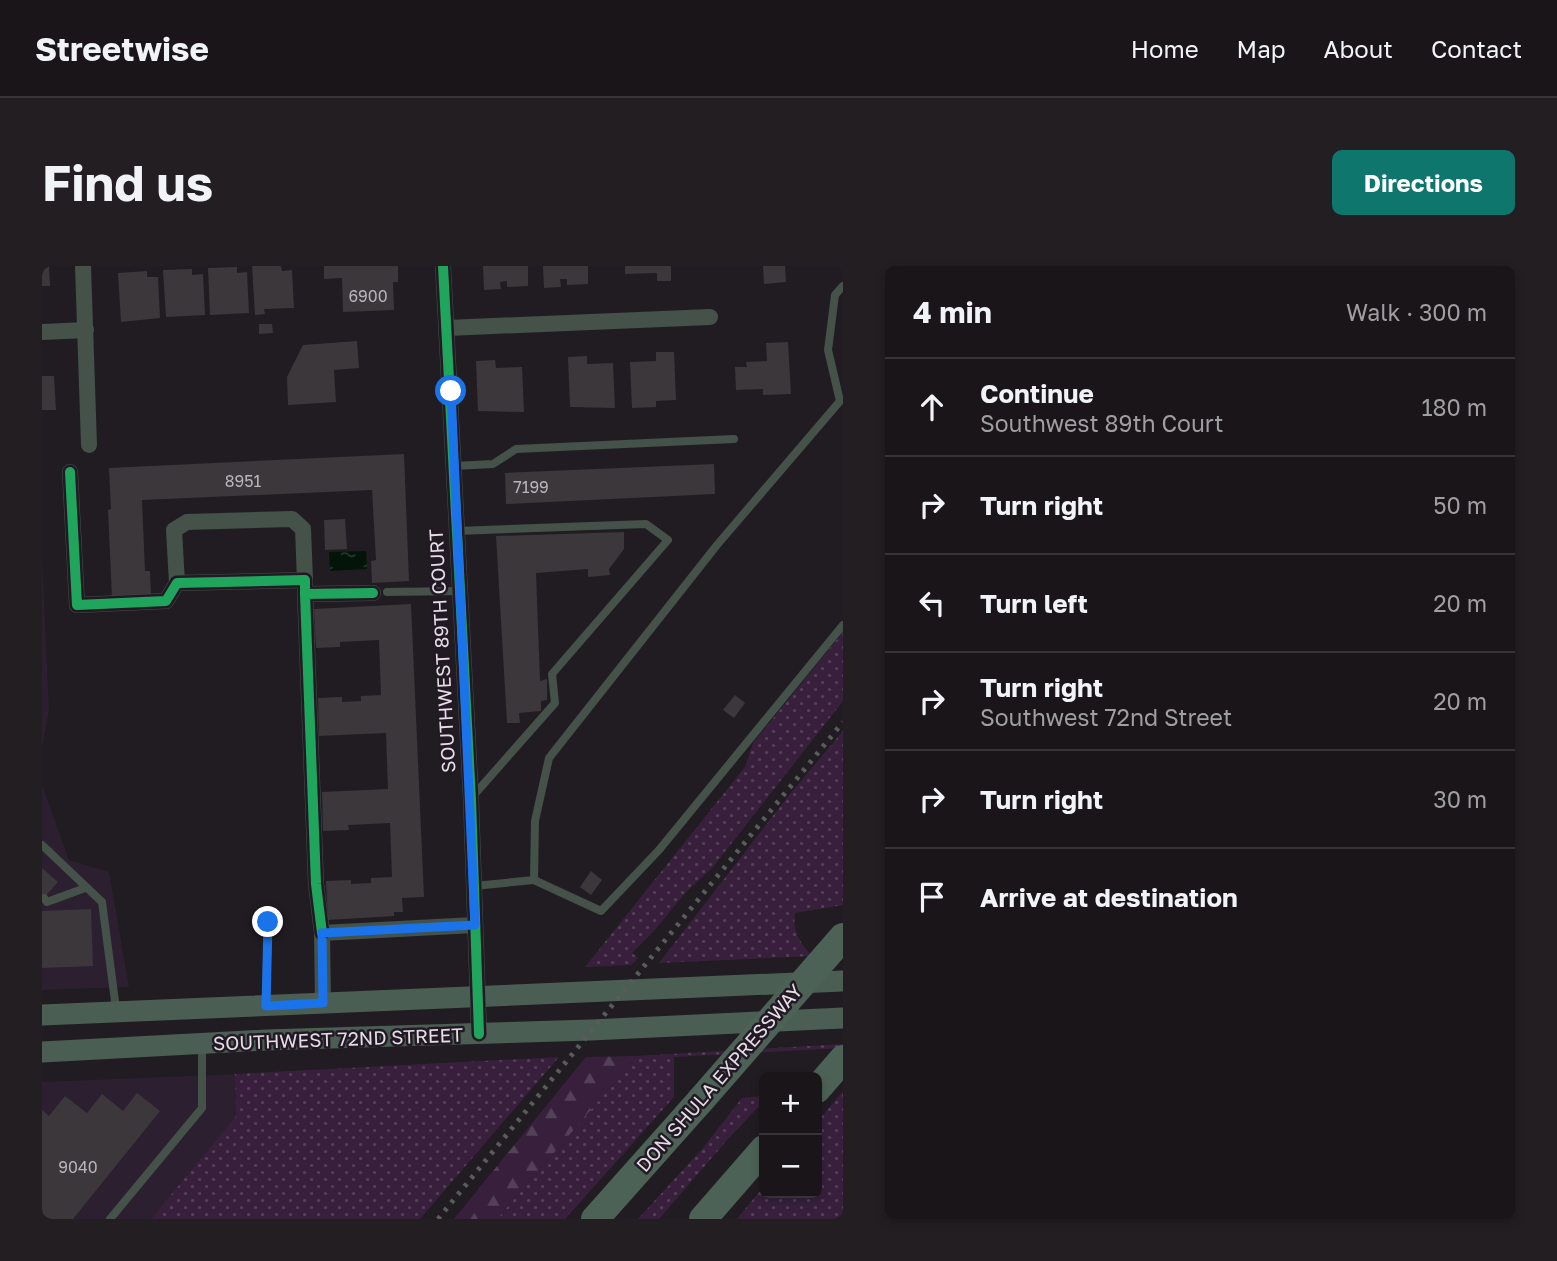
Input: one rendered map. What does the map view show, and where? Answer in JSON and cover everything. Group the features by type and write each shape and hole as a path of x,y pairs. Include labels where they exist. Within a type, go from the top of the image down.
{"highway":[{"name":"DON SHULA EXPRESSWAY","path":"595,1219 843,937"},
{"path":"822,1083 843,1059"},
{"path":"703,1219 759,1155"}],"main road":[{"name":"SOUTHWEST 72ND STREET","path":"42,1015 843,981"},
{"path":"266,1006 266,1040"},
{"path":"116,1012 118,1049"},
{"name":"SOUTHWEST 72ND STREET","path":"42,1052 266,1040 479,1034 843,1018"}],"street":[{"path":"83,266 89,445"},
{"name":"SOUTHWEST 89TH COURT","path":"443,266 471,800 479,1034"},
{"path":"447,328 710,317"},
{"path":"42,332 86,330"},
{"path":"71,472 77,606 166,601 177,583 174,530 187,522 292,519 303,529 323,1003"},
{"path":"177,583 380,592"},
{"path":"322,933 475,925"}],"lane":[{"path":"534,880 535,821 549,758 717,545 841,401 828,350 835,295 843,286"},
{"path":"454,466 493,464 516,449 734,439"},
{"path":"457,531 646,524 668,540 552,674 555,703 471,800"},
{"path":"380,592 460,591"},
{"path":"474,886 534,880 601,911 659,850 843,625"},
{"path":"42,846 102,902 116,1012"},
{"path":"44,898 47,902 85,888"},
{"path":"266,1006 268,922"},
{"path":"110,1219 202,1108 202,1044"}],"shaded area":[{"path":"42,557 49,711 42,747"},
{"path":"42,785 69,860 109,872 129,987 42,990"},
{"path":"235,1074 236,1116 151,1219 42,1219 42,1082"}],"green space":[{"path":"843,632 843,701 713,867 686,892 632,953 638,958 631,965 585,967 745,767 753,743"},
{"path":"843,731 843,905 795,913 798,936 812,956 659,963 790,794"},
{"path":"843,1044 843,1048 674,1057 674,1097 565,1219 497,1219 637,1056"},
{"path":"637,1056 497,1219 454,1219 586,1057"},
{"path":"559,1057 420,1219 151,1219 236,1116 235,1074"},
{"path":"843,1091 843,1219 737,1219 759,1192 759,1198 822,1198 822,1116"},
{"path":"759,1096 759,1106 659,1219 638,1219 702,1149 742,1098"}],"water":[{"path":"366,551 367,569 330,571 329,552"}],"building":[{"path":"42,266 49,266 50,286 42,286"},
{"path":"252,266 281,266 282,271 292,270 294,308 264,309 265,314 255,315"},
{"path":"324,266 398,266 398,282 393,282 394,310 343,312 342,278 324,279"},
{"path":"483,266 528,266 528,286 507,287 507,281 500,282 501,289 484,290"},
{"path":"543,266 588,266 588,284 567,285 567,279 560,279 561,287 544,288"},
{"path":"625,266 671,266 671,281 657,281 657,273 625,274"},
{"path":"763,266 785,266 786,282 764,284"},
{"path":"237,267 237,273 247,272 249,313 210,315 208,268"},
{"path":"192,269 192,275 203,274 205,315 166,317 163,270"},
{"path":"147,271 147,277 158,277 160,318 121,322 118,273"},
{"path":"259,324 272,324 273,333 259,334"},
{"path":"357,341 359,368 334,370 336,402 288,405 287,377 303,345"},
{"path":"788,342 791,394 763,395 763,389 736,390 735,367 747,367 746,362 767,361 766,343"},
{"path":"656,352 674,352 676,400 656,401 656,407 632,408 630,362 656,361"},
{"path":"587,356 587,364 613,363 615,408 570,407 568,357"},
{"path":"495,360 496,368 522,367 524,412 478,411 476,361"},
{"path":"42,376 54,376 56,410 42,410"},
{"path":"404,454 409,581 372,583 371,561 376,560 372,490 142,500 145,571 150,571 151,596 112,598 109,468"},
{"path":"714,464 715,494 506,504 505,473"},
{"path":"345,519 347,549 325,550 324,520"},
{"path":"624,532 624,549 609,569 610,575 588,577 588,569 536,573 540,681 547,679 547,700 541,701 541,711 519,713 520,723 507,723 496,536"},
{"path":"411,604 424,897 402,898 403,912 394,912 394,916 328,920 326,881 351,880 351,884 371,883 371,878 392,877 390,823 348,825 349,830 323,831 322,792 388,789 386,733 319,736 318,698 342,697 342,702 361,701 361,696 381,695 379,640 340,642 340,647 316,648 314,609"},
{"path":"735,695 745,703 734,718 723,710"},
{"path":"42,868 58,882 42,900"},
{"path":"591,871 602,880 591,895 580,887"},
{"path":"91,909 93,966 42,968 42,911"},
{"path":"137,1093 160,1111 73,1219 42,1219 42,1110 49,1116 65,1096 87,1113 102,1094 123,1111"}],"railway":[{"path":"438,1219 843,722"}],"cycle path":[{"path":"443,266 471,800 479,1034"},
{"path":"70,472 77,605 166,601 177,583 305,580 305,594"},
{"path":"322,933 316,884 305,594 373,593"}],"route":[{"path":"268,922 266,1006 323,1003 322,933 475,925 451,391"}]}
